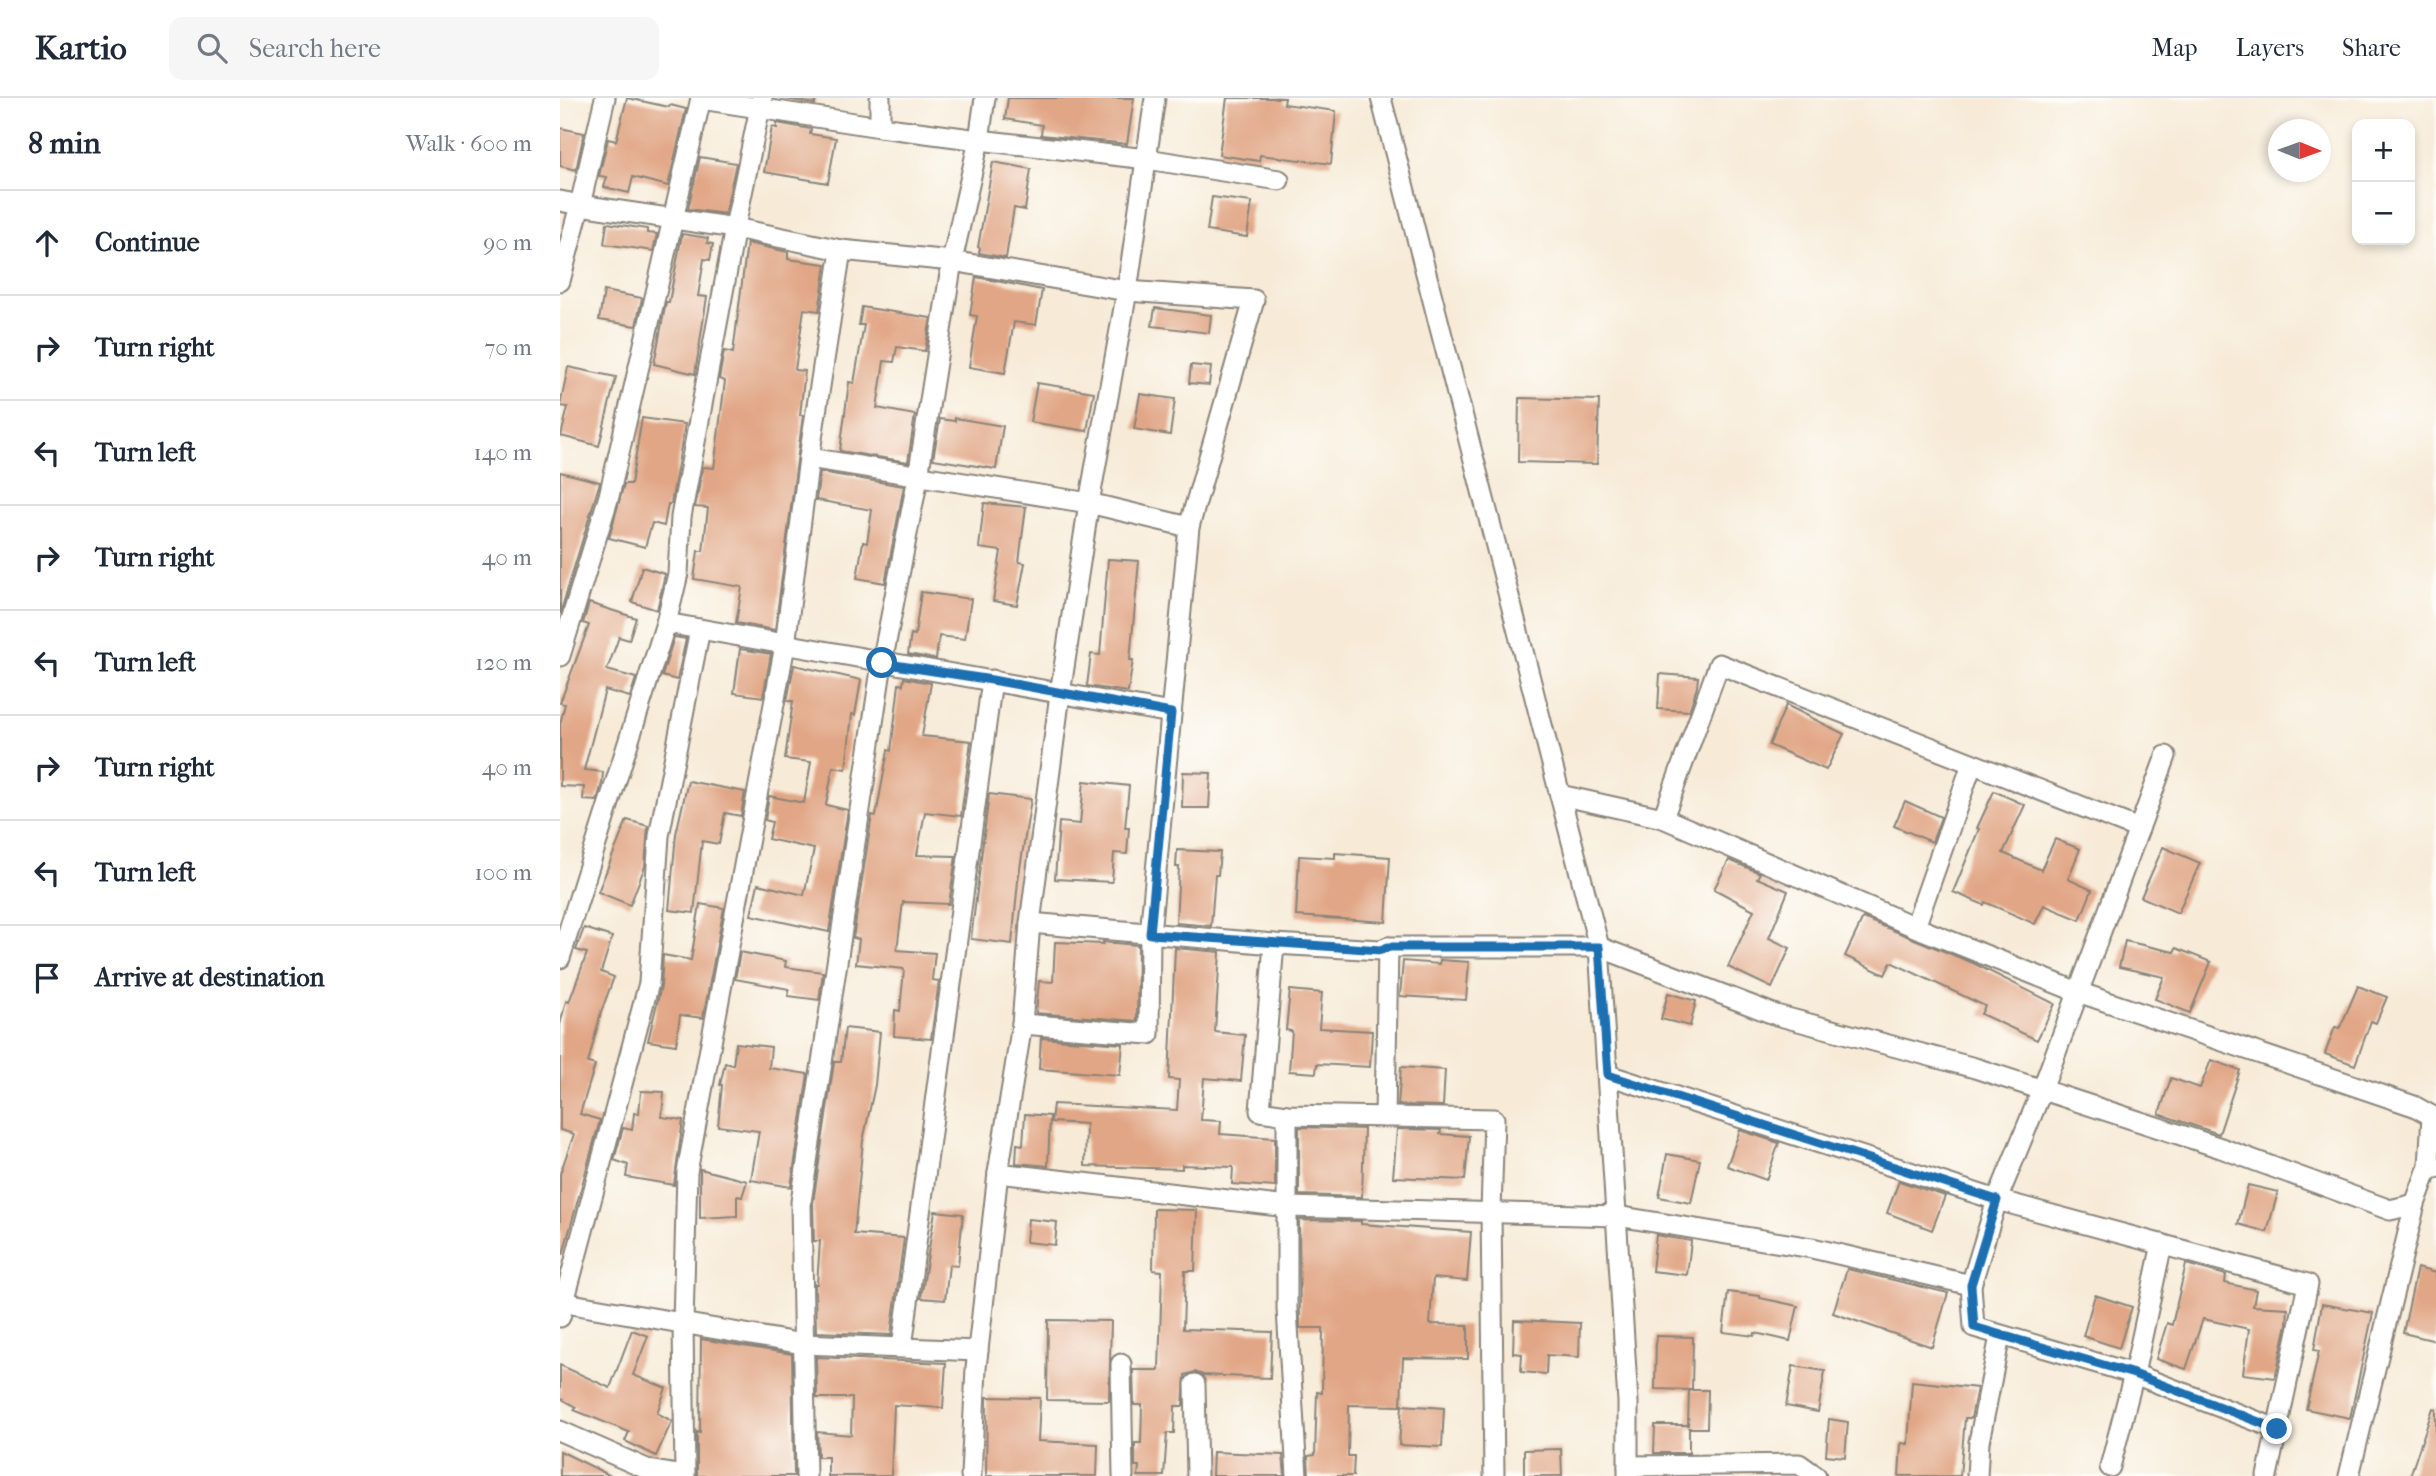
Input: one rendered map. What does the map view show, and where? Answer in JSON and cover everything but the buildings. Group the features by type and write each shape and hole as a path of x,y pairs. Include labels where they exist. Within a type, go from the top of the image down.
{"street":[{"path":"560,281 605,98"},
{"path":"560,656 609,496 701,98 761,103 880,127 1147,159 1279,180"},
{"path":"880,98 880,127"},
{"path":"806,1476 801,1202 882,663 918,477 952,261 979,140 985,98"},
{"path":"971,1476 978,1350 998,1173 1022,1024 1030,923 1060,694 1089,503 1127,291 1155,98"},
{"path":"1381,98 1599,947 1628,1402 1629,1471 1799,1464 1816,1476"},
{"path":"560,958 666,623 678,574 681,517 761,103"},
{"path":"560,201 735,228 841,250 952,261 1127,291 1254,300 1189,527 1150,934 1149,1034 1022,1024"},
{"path":"560,1431 649,1470 684,1476 683,1323 687,1172 785,645 809,458 841,250"},
{"path":"809,458 1089,503 1189,527"},
{"path":"666,623 1171,713"},
{"path":"700,629 659,836 649,983 561,1308 683,1323 803,1343 978,1350"},
{"path":"1662,818 1718,664 2139,829"},
{"path":"902,1347 992,680"},
{"path":"2166,756 2042,1090 1997,1200 1971,1285 1974,1327 2134,1374 2277,1429"},
{"path":"1915,927 1972,764"},
{"path":"1560,796 1662,818 1915,927 2078,992 2414,1106 2432,1116 2433,1167 2415,1204 2351,1475"},
{"path":"1030,923 1274,944 1381,950 1388,947 1599,947 1776,1015 1975,1068 2221,1148 2390,1210 2415,1204"},
{"path":"1274,944 1260,1111 1287,1115 1494,1119 1494,1476"},
{"path":"1385,1117 1388,947"},
{"path":"1608,1075 1997,1200 2308,1284 2267,1476"},
{"path":"1287,1115 1287,1309 1297,1476"},
{"path":"998,1173 1288,1207 1617,1216 1812,1248 1971,1285"},
{"path":"2110,1467 2134,1374 2162,1244"},
{"path":"1977,1476 1979,1442 2000,1336"},
{"path":"1121,1364 1123,1476"},
{"path":"1195,1384 1197,1476"}],"route":[{"path":"882,663 1171,713 1150,934 1381,950 1388,947 1599,947 1608,1075 1997,1200 1971,1285 1974,1327 2134,1374 2277,1429"}]}
